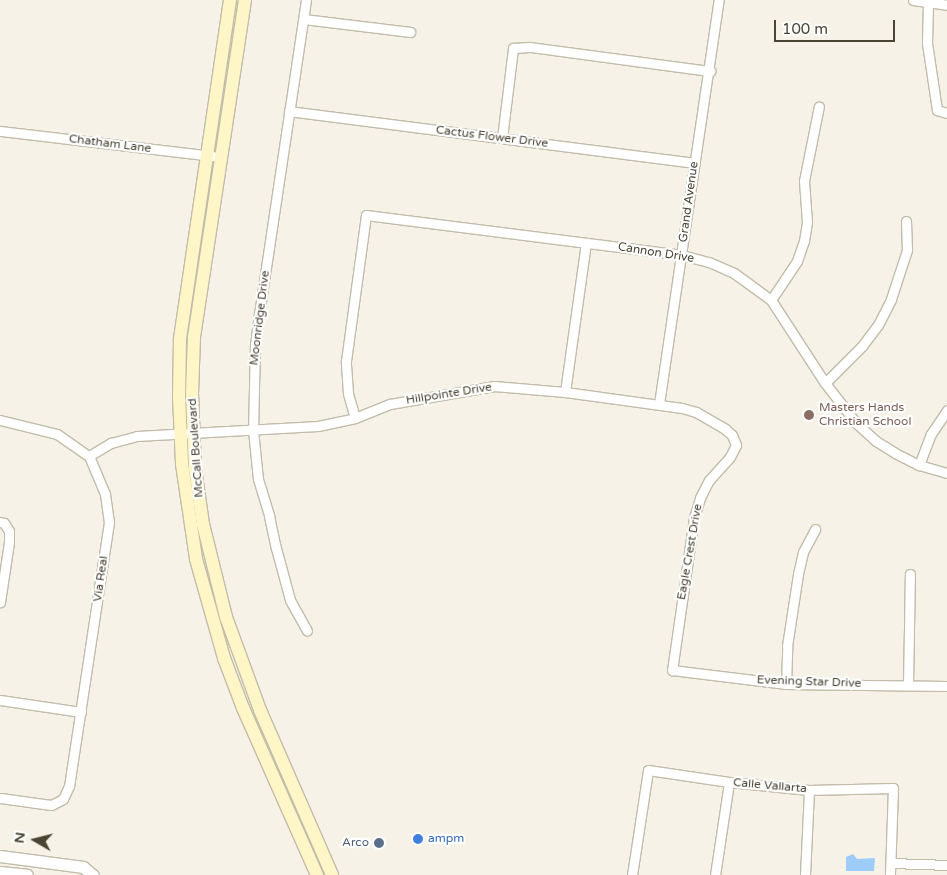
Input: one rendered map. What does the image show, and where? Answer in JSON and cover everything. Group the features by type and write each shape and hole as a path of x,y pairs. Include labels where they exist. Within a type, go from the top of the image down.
{"main road":[{"name":"McCall Boulevard","path":"230,0 180,340 180,434 187,508 203,589 224,658 243,708 317,875"},
{"name":"McCall Boulevard","path":"245,0 194,337 193,433 203,524 226,617 248,679 332,875"},
{"path":"203,589 217,608 238,672 248,679"}],"street":[{"name":"Moonridge Drive","path":"306,0 256,336 253,430 258,479 276,548 290,600 307,631"},
{"name":"Grand Avenue","path":"659,404 719,0"},
{"path":"913,0 947,5"},
{"path":"928,2 927,43 937,110 947,112"},
{"path":"304,19 410,32"},
{"path":"502,138 513,48 530,47 710,70"},
{"path":"772,300 797,261 804,241 807,222 804,181 820,106"},
{"name":"Cactus Flower Drive","path":"289,111 695,163"},
{"name":"Chatham Lane","path":"0,130 220,157"},
{"name":"Cannon Drive","path":"355,418 348,393 346,361 366,215 682,255 709,262 734,273 772,300 839,404 876,441 895,454 919,465 947,473"},
{"path":"825,383 862,346 878,325 891,299 907,250 906,221"},
{"path":"565,392 586,243"},
{"name":"Hillpointe Drive","path":"89,456 111,443 137,436 318,426 355,418 390,404 494,386 565,392 659,404 696,412 725,429 732,435 736,445"},
{"path":"919,465 931,434 947,410"},
{"path":"0,420 57,434 89,456"},
{"name":"Eagle Crest Drive","path":"672,670 696,512 709,480 730,457 736,445"},
{"name":"Via Real","path":"0,798 51,805 63,799 69,786 109,522 105,494 89,456"},
{"path":"0,522 4,523 8,530 9,542 0,602"},
{"path":"786,684 788,646 798,574 803,552 815,529"},
{"path":"908,685 910,574"},
{"name":"Evening Star Drive","path":"672,670 786,684 947,686"},
{"path":"0,700 81,712"},
{"name":"Calle Vallarta","path":"632,875 648,770 729,782 808,790 893,788 891,863"},
{"path":"715,875 729,782"},
{"path":"805,875 808,790"},
{"path":"0,856 83,867 93,875"},
{"path":"890,875 891,863 947,865"},
{"path":"0,872 27,875"}],"water":[{"path":"853,854 857,859 875,858 874,871 846,871 846,857"}],"place":[{"name":"Masters Hands Christian School","path":"809,415"},
{"name":"ampm","path":"418,839"},
{"name":"Arco","path":"379,843"}]}
